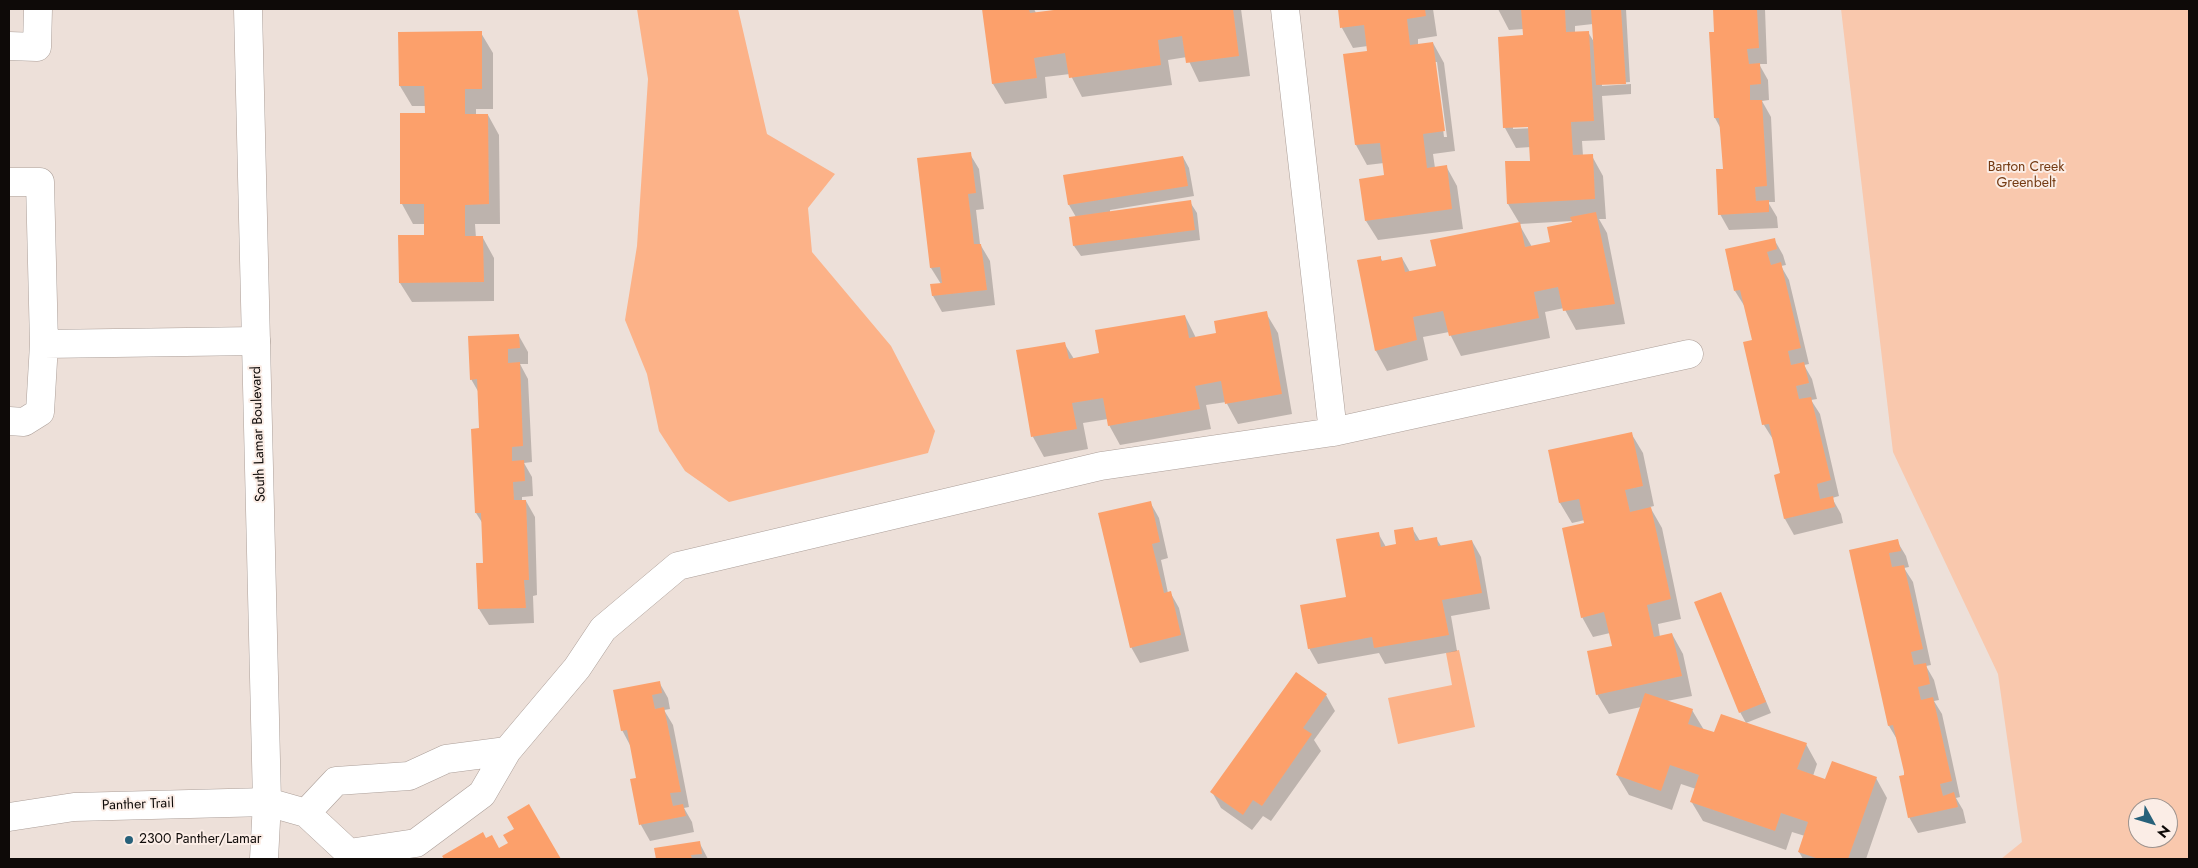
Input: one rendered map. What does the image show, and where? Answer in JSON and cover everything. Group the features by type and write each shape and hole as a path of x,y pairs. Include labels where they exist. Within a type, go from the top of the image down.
{"main road":[{"path":"9,46 37,48 38,9"},
{"name":"South Lamar Boulevard","path":"248,9 267,802 264,859"},
{"path":"1285,9 1333,432"},
{"path":"9,182 40,182 44,344 40,412 24,422 9,421"},
{"path":"44,344 256,341"},
{"path":"507,751 446,759 409,776 336,781 306,813 349,853 416,843 482,794 507,751 577,668 603,629 678,566 1101,466 1333,432 1689,354"},
{"name":"Panther Trail","path":"9,817 74,807 267,802 306,813"}],"green space":[{"name":"Barton Creek Greenbelt","path":"1841,9 2189,9 2189,859 2001,859 2022,842 1998,674 1893,452"}],"shaded area":[{"path":"637,9 738,9 767,134 835,174 808,208 812,252 891,346 935,431 928,453 729,502 685,471 659,431 647,374 625,320 637,246 648,79"},
{"path":"1459,650 1475,727 1398,744 1388,698 1452,685 1446,653"}],"building":[{"path":"982,9 1029,9 1030,13 1062,9 1233,9 1239,56 1186,63 1182,36 1158,40 1161,65 1069,78 1065,53 1034,58 1037,78 992,84"},
{"path":"1338,9 1425,9 1426,16 1407,19 1410,45 1433,42 1445,131 1423,134 1427,168 1447,165 1452,209 1365,221 1359,179 1384,175 1380,143 1355,145 1343,54 1367,51 1364,25 1340,28"},
{"path":"1521,9 1565,9 1566,32 1589,31 1594,121 1571,122 1573,155 1593,154 1595,199 1507,204 1505,161 1530,161 1528,127 1503,128 1498,37 1523,35"},
{"path":"1591,9 1621,9 1626,84 1596,85"},
{"path":"1713,9 1757,9 1759,48 1747,49 1749,64 1760,63 1761,84 1750,85 1750,100 1762,100 1767,186 1755,187 1756,201 1769,200 1769,212 1718,215 1716,169 1723,169 1719,118 1714,118 1709,32 1714,32"},
{"path":"482,31 482,89 465,89 465,114 488,114 489,204 465,205 465,236 483,236 484,282 399,283 398,235 424,235 424,204 400,204 400,113 425,113 424,86 399,86 398,32"},
{"path":"971,152 976,193 968,194 974,244 981,244 987,290 932,296 930,284 942,283 940,267 930,268 917,158"},
{"path":"1183,156 1188,186 1068,205 1063,175"},
{"path":"1191,200 1195,230 1073,246 1069,217"},
{"path":"1596,212 1615,304 1563,311 1558,287 1534,292 1539,318 1449,336 1443,311 1413,317 1417,340 1375,351 1357,260 1381,256 1381,261 1402,257 1405,272 1436,266 1430,240 1520,222 1525,247 1550,242 1547,227 1572,222 1570,217"},
{"path":"1775,238 1777,249 1767,252 1771,265 1781,262 1801,348 1788,351 1791,365 1804,362 1809,383 1796,386 1799,399 1811,397 1831,480 1817,484 1820,499 1833,496 1835,507 1784,519 1774,475 1780,473 1769,424 1762,425 1743,342 1752,340 1740,290 1734,291 1725,249"},
{"path":"1267,311 1282,394 1225,404 1221,381 1195,386 1200,409 1108,426 1103,398 1072,403 1077,429 1031,437 1016,350 1065,342 1069,359 1099,353 1095,330 1185,315 1189,338 1216,333 1214,321"},
{"path":"519,334 520,348 508,349 508,363 520,362 523,446 512,447 512,461 524,460 525,481 513,482 514,500 526,500 529,580 524,580 526,608 478,609 476,563 483,563 481,513 475,513 471,429 479,428 477,379 470,380 468,336"},
{"path":"1632,432 1643,486 1625,490 1630,512 1651,507 1671,599 1647,605 1654,637 1672,633 1682,676 1596,695 1587,651 1612,646 1604,612 1581,618 1562,528 1584,523 1579,499 1559,503 1548,450"},
{"path":"1151,501 1160,542 1152,544 1164,593 1171,591 1181,635 1130,648 1098,513"},
{"path":"1413,527 1415,541 1437,537 1438,546 1472,540 1482,593 1442,600 1449,635 1374,648 1372,637 1308,649 1300,605 1346,597 1336,539 1379,532 1381,547 1396,544 1394,530"},
{"path":"1898,539 1901,551 1889,553 1892,567 1904,565 1923,649 1911,652 1914,665 1926,663 1930,684 1918,687 1921,700 1933,697 1952,781 1940,784 1943,796 1954,792 1958,807 1908,818 1899,776 1904,775 1904,772 1893,725 1888,726 1849,550"},
{"path":"1721,592 1766,702 1739,713 1694,602"},
{"path":"1296,672 1327,694 1303,728 1312,734 1262,806 1253,800 1243,815 1210,792"},
{"path":"660,681 662,693 652,695 655,709 664,707 681,792 670,793 673,806 683,804 686,816 639,825 630,779 636,778 627,730 621,731 613,690"},
{"path":"1645,693 1693,709 1688,724 1714,732 1721,714 1807,743 1797,769 1825,779 1832,761 1877,777 1848,859 1819,859 1798,852 1808,822 1781,813 1775,831 1690,802 1699,775 1670,765 1661,791 1616,775"},
{"path":"529,804 561,859 444,859 442,856 483,832 486,838 492,835 499,848 508,843 503,835 514,829 507,817"},
{"path":"700,841 702,854 691,855 692,859 656,859 654,848"}],"place":[{"name":"2300 Panther/Lamar","path":"129,840"}]}
